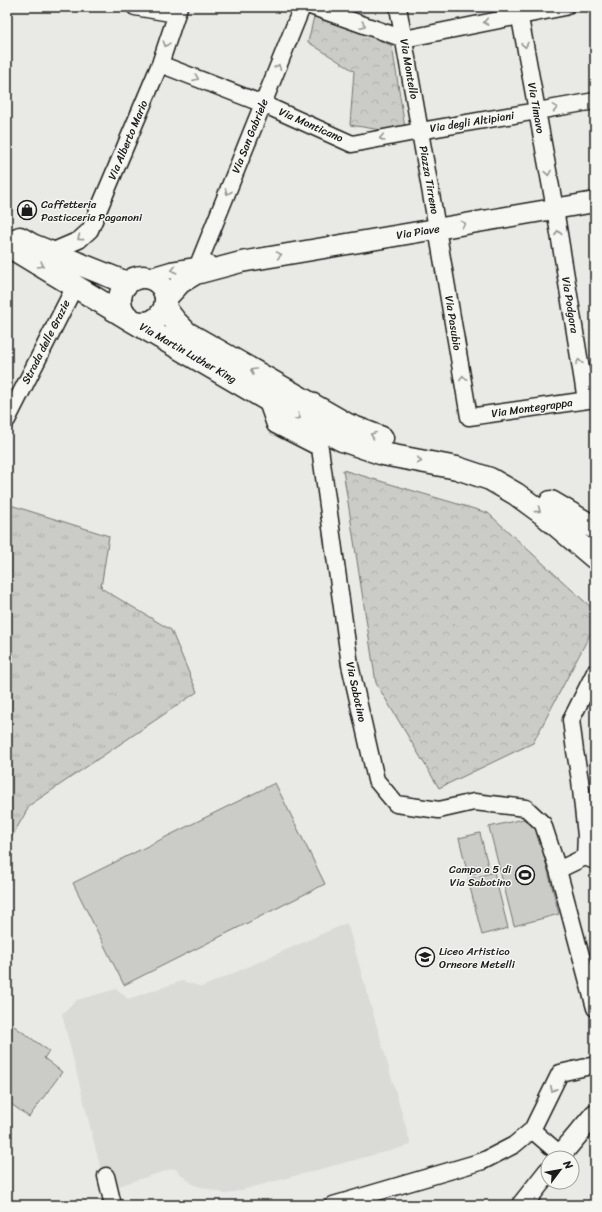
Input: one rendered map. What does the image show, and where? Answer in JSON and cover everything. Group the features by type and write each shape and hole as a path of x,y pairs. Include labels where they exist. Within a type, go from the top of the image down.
{"main road":[{"path":"7,231 32,245 51,252 137,280 154,280 160,284 165,291 166,303"},
{"path":"7,246 131,320"},
{"path":"131,320 122,310 120,296 123,289 137,280"},
{"name":"Via Martin Luther King","path":"131,320 144,324 151,322 157,319 166,303"},
{"name":"Via Martin Luther King","path":"166,303 175,321 187,332 348,425 388,440 461,454 495,466 524,481 551,502 595,543"},
{"name":"Via Martin Luther King","path":"131,320 304,421 342,440 384,454 457,468 490,479 516,494 542,513 595,558"},
{"path":"551,502 595,528"}],"street":[{"path":"135,7 178,11"},
{"name":"Via San Gabriele","path":"198,265 302,7"},
{"path":"313,7 404,39 518,11 565,7"},
{"name":"Via Montello","path":"398,7 420,131"},
{"name":"Via Alberto Mario","path":"51,252 79,240 90,230 160,64 178,11"},
{"name":"Via Timavo","path":"518,11 555,210"},
{"name":"Via Monticano","path":"160,64 263,104 352,144 420,131"},
{"name":"Via degli Altipiani","path":"420,131 595,101"},
{"name":"Piazza Tirreno","path":"420,131 437,229"},
{"name":"Via Piave","path":"166,303 181,283 196,274 241,262 555,210 595,202"},
{"name":"Via Podgora","path":"555,210 590,399"},
{"name":"Via Pasubio","path":"437,229 469,417"},
{"name":"Via Piave","path":"137,280 198,265 241,262"},
{"name":"Strada delle Grazie","path":"9,412 75,286"},
{"name":"Via Sabotino","path":"266,399 275,425 320,448 350,665 376,780 396,804 439,810 474,802 526,808 543,824 558,870"},
{"name":"Via Montegrappa","path":"469,417 590,399"},
{"path":"595,672 571,720 590,859 558,870 595,1008"},
{"path":"333,1205 484,1161 514,1145 532,1130 560,1073 595,1065"},
{"path":"565,1150 595,1114"},
{"path":"532,1130 554,1150"},
{"path":"106,1176 113,1205"},
{"path":"522,1205 540,1182"}],"shaded area":[{"path":"347,923 411,1145 226,1194 194,1185 174,1168 106,1190 62,1014 77,1000 117,989 128,999 182,981 202,987"}],"green space":[{"path":"316,8 392,46 406,134 350,125 354,71 308,42"},
{"path":"343,470 488,513 595,611 595,625 533,743 439,788 376,683"},
{"path":"7,504 109,536 101,588 171,630 197,692 30,805 7,845"},
{"path":"275,783 325,884 124,985 73,883"},
{"name":"Campo a 5 di Via Sabotino","path":"523,819 535,827 539,836 559,914 514,926 489,827"},
{"path":"480,833 489,870 468,875 459,838"},
{"path":"494,872 508,928 482,935 468,879"},
{"path":"7,1021 49,1051 44,1058 62,1072 29,1117 7,1101"}],"place":[{"name":"Caffetteria Pasticceria Paganoni","path":"27,210"},
{"name":"Campo a 5 di Via Sabotino","path":"525,875"},
{"name":"Liceo Artistico Orneore Metelli","path":"425,957"}]}
